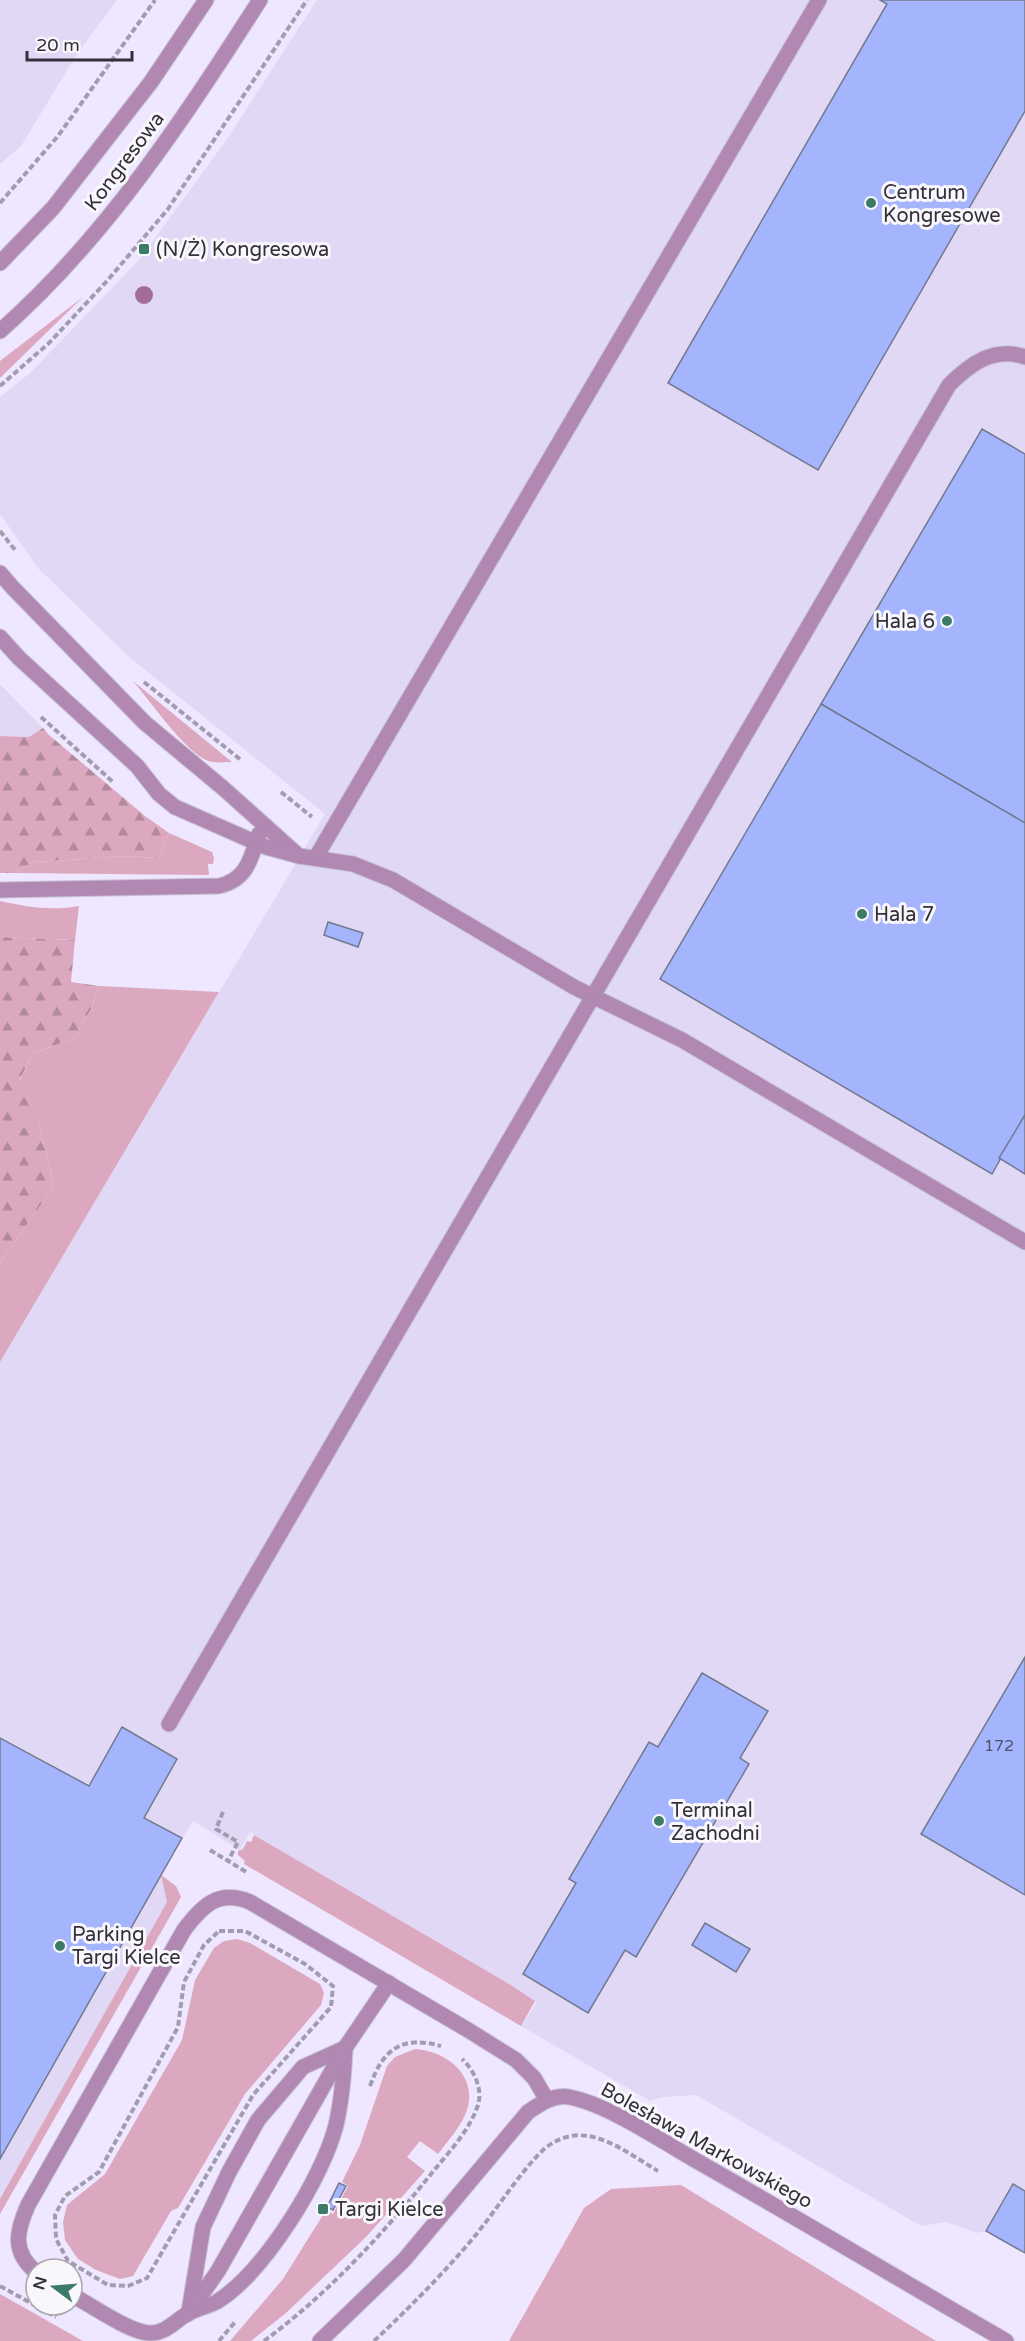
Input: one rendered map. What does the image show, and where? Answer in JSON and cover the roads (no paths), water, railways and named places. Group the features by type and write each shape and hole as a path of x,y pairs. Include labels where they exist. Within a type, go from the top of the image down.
{"street":[{"name":"Kongresowa","path":"0,263 53,208 151,82 206,0"},
{"name":"Kongresowa","path":"0,331 28,306 110,216 156,157 260,0"},
{"path":"316,857 819,0"},
{"path":"169,1724 949,385 968,366 988,355 1017,354 1025,357"},
{"path":"0,573 145,723 299,856"},
{"path":"0,637 19,658 137,766 166,800 200,819 266,847 299,856 353,864 393,880 592,996 682,1040 1025,1242"},
{"path":"0,890 219,886 232,883 240,878 263,823"},
{"path":"24,2258 19,2246 18,2234 28,2205 184,1930 207,1904 221,1898 233,1897 250,1902 516,2060 534,2078 547,2100 528,2112 404,2260 320,2341"},
{"path":"188,2314 218,2271 345,2048 389,1983"},
{"path":"84,2302 135,2330 148,2333 160,2332 188,2314 217,2302 235,2288 284,2231 326,2152 335,2126 343,2088 345,2048"},
{"path":"188,2314 203,2227 229,2172 258,2120 303,2067 345,2048"},
{"name":"Bolesława Markowskiego","path":"547,2100 567,2096 611,2113 1006,2341"}],"place":[{"name":"Centrum Kongresowe","path":"871,203"},
{"name":"(N/Ż) Kongresowa","path":"144,249"},
{"name":"Hala 6","path":"947,621"},
{"name":"Hala 7","path":"862,914"},
{"name":"Terminal Zachodni","path":"659,1821"},
{"name":"Parking Targi Kielce","path":"60,1946"},
{"name":"Targi Kielce","path":"323,2209"}]}
